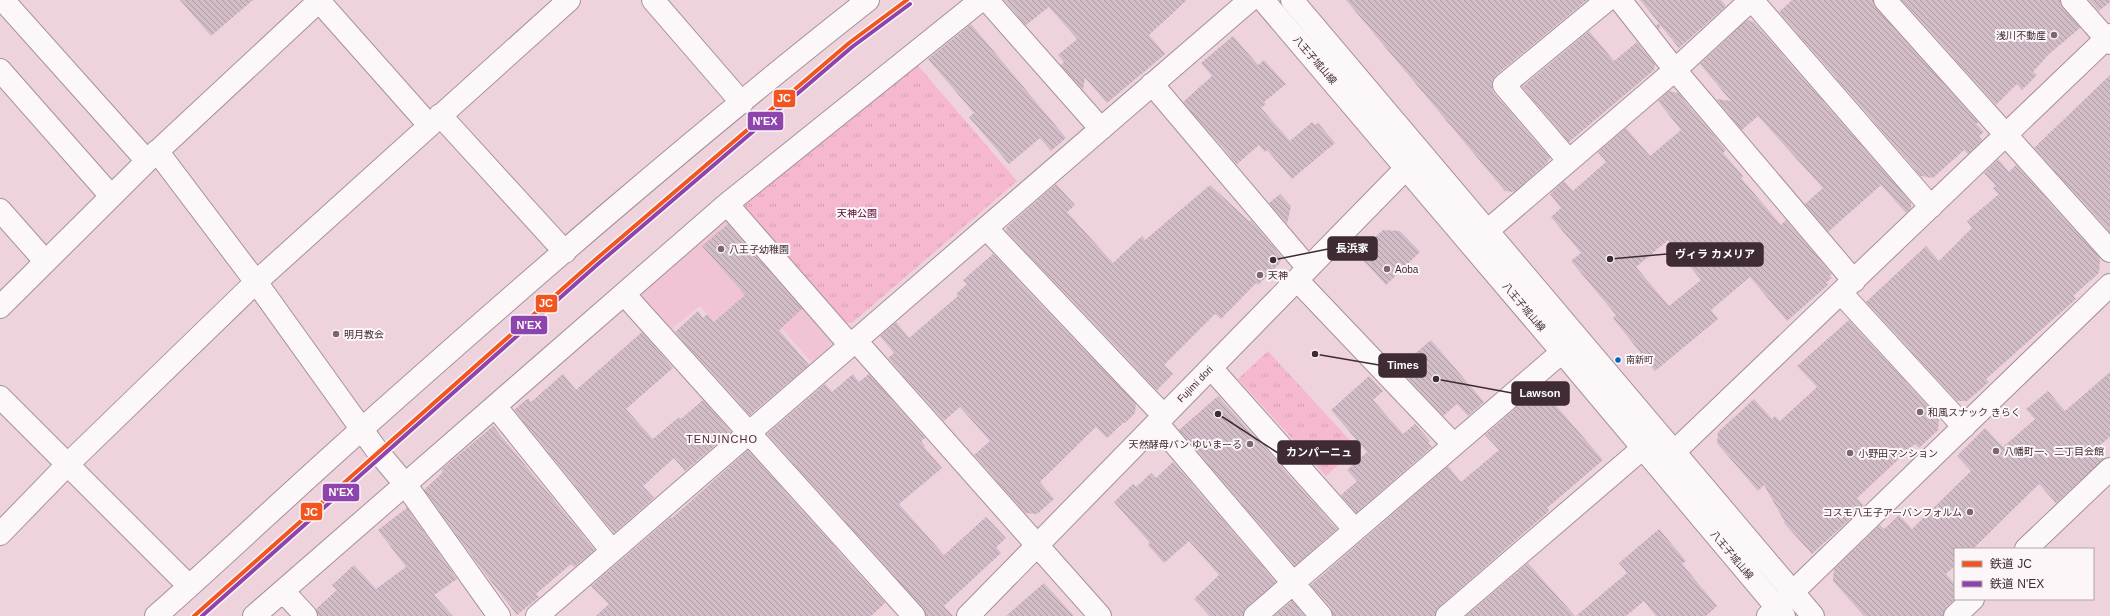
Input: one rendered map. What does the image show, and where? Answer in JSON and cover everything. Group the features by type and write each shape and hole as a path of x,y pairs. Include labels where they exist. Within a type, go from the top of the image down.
{"street":[{"path":"3,0 152,156 256,282 378,452 405,484 499,616"},
{"path":"0,534 67,465 256,282 569,0"},
{"path":"652,0 742,103"},
{"path":"254,616 727,204 981,0"},
{"path":"987,0 1100,129"},
{"path":"537,616 1250,0"},
{"name":"八王子城山線","path":"1263,0 1471,245 1571,345 1674,452 1813,616"},
{"name":"八王子城山線","path":"1292,0 1488,230 1643,448 1776,613"},
{"path":"1569,161 1504,85 1607,0"},
{"path":"1620,0 1847,287 1964,427"},
{"path":"1471,245 1675,70 1751,0 1931,207"},
{"path":"1884,0 2110,251"},
{"path":"1447,616 1643,448 1674,452 2006,135 2109,39 2072,0"},
{"path":"0,307 45,260 152,156 320,1 565,252"},
{"path":"156,616 362,429 565,252 742,103 855,4"},
{"path":"0,70 111,196"},
{"path":"1152,84 1302,274 1454,445"},
{"name":"Fujimi dori","path":"968,616 1422,152"},
{"path":"727,204 1100,616"},
{"path":"0,210 45,260"},
{"path":"986,228 1160,420 1321,616"},
{"path":"1776,613 1793,592 2110,286"},
{"path":"624,294 914,616"},
{"path":"1255,616 1571,345"},
{"path":"1211,368 1355,530"},
{"path":"0,397 189,586"},
{"path":"496,406 612,551"},
{"path":"2027,548 2110,469"},
{"path":"283,591 306,616"},
{"path":"1955,616 1972,600"}],"shaded area":[{"name":"八王子幼稚園","path":"727,204 850,345 820,372 782,329 747,359 700,306 667,333 624,294"}],"green space":[{"name":"天神公園","path":"915,62 1017,181 852,323 842,322 745,210 746,198"},
{"path":"1268,351 1357,448 1326,476 1238,379"}],"building":[{"path":"180,0 253,0 211,36"},
{"path":"1004,0 1187,0 1149,35 1165,54 1107,103 1085,78 1083,90 1061,65 1064,62 1058,55 1077,39 1049,7 1026,25"},
{"path":"1346,0 1587,0 1496,75 1492,81 1494,93 1550,158 1547,161 1548,162 1514,192 1505,191"},
{"path":"1640,0 1721,0 1726,6 1679,48 1660,25 1659,30 1656,26 1659,23"},
{"path":"1792,0 1873,0 1876,8 1978,122 1976,124 1984,132 1979,136 1982,140 1968,154 1964,150 1933,178 1921,176 1779,12"},
{"path":"1902,0 2060,0 2063,8 2080,28 2048,55 2033,72 2037,75 2022,90 2017,84 1996,105"},
{"path":"2089,0 2110,0 2110,2 2099,11"},
{"path":"1747,20 1754,22 1911,202 1911,208 1906,213 1881,185 1828,232 1805,204 1823,188 1758,116 1742,130 1716,99 1731,101 1700,64"},
{"path":"971,24 1066,138 1051,151 1040,138 1009,164 969,117 974,113 928,59"},
{"path":"1589,31 1614,61 1637,42 1655,65 1654,70 1569,142 1522,87"},
{"path":"1233,36 1258,65 1264,60 1286,84 1264,102 1266,104 1261,108 1290,141 1312,122 1315,125 1318,123 1335,143 1292,179 1267,150 1265,152 1259,145 1237,164 1183,102 1212,76 1201,63"},
{"path":"2110,75 2110,232 2034,148"},
{"path":"1669,91 1678,93 1726,150 1723,153 1743,176 1741,178 1781,225 1786,220 1832,274 1829,276 1832,278 1826,283 1828,285 1787,321 1750,277 1711,310 1718,319 1655,371 1613,318 1616,315 1571,261 1581,253 1551,217 1561,208 1550,194 1564,181 1573,191 1606,162 1598,152 1626,128 1650,156 1681,130 1658,101","holes":["1668,240 1701,280 1669,306 1636,267"]},
{"path":"1998,159 2009,172 2016,165 2100,258 2099,273 2073,296 2076,299 1986,379 1989,382 1967,401 1957,401 1866,302 1926,246 1939,261 1972,228 1967,221 1999,194 1993,188 1996,186 1984,173"},
{"path":"1056,184 1075,205 1067,212 1113,263 1142,236 1145,240 1210,185 1249,221 1251,220 1281,256 1280,263 1258,285 1256,283 1221,319 1215,314 1164,365 1173,374 1157,390 1006,231 1007,227"},
{"path":"1280,194 1291,206 1287,224 1269,203"},
{"path":"728,224 802,309 779,330 809,365 750,415 675,332 698,311 703,318 707,314 714,322 745,295 702,246"},
{"name":"Aoba","path":"1383,230 1400,231 1420,252 1386,285 1357,254"},
{"path":"993,254 1136,404 1135,413 1107,438 1096,427 1040,482 1054,499 1037,514 1025,513 974,455 990,441 960,407 944,421 888,358 894,353 880,336 896,322 909,338 958,296 956,294 967,284 963,280"},
{"path":"1849,320 1939,418 1938,430 1919,448 1915,444 1857,498 1864,506 1812,554 1784,523 1785,522 1764,485 1758,491 1717,443 1718,432 1754,399 1772,419 1775,416 1780,421 1817,387 1797,366"},
{"path":"642,332 673,368 626,409 653,439 679,417 681,419 703,400 731,432 685,471 674,458 643,486 654,498 614,533 514,410 528,398 531,402 563,374 576,390"},
{"path":"1431,340 1484,402 1468,416 1457,404 1443,416 1398,368"},
{"path":"2110,372 2110,437 2096,448 2105,458 2056,503 2039,484 1974,548 1954,548 1954,567 1946,574 1954,583 1954,600 1946,607 1943,616 1864,616 1833,581 1834,569 1880,525 1884,529 1899,515 1912,529 1971,471 1957,456 1985,428 2003,447 2035,419 2026,409 2048,391 2065,411"},
{"path":"853,374 859,382 869,374 925,438 921,441 925,446 924,447 942,468 899,504 944,555 986,517 1006,538 996,547 1001,553 944,606 953,616 926,616 923,608 767,434 825,384 832,392"},
{"path":"1369,376 1383,391 1373,400 1403,434 1415,424 1430,441 1428,443 1432,447 1356,513 1341,495 1357,481 1347,470 1367,452 1331,410"},
{"path":"1540,387 1603,460 1547,508 1549,511 1439,607 1435,616 1333,616 1331,608 1311,585 1448,466 1461,482 1499,450 1485,435"},
{"path":"1218,396 1337,529 1295,566 1179,430"},
{"path":"493,426 595,550 574,567 571,564 536,594 539,597 517,615 424,490 443,472 441,470"},
{"path":"748,450 885,603 871,616 596,616 609,604 591,586 671,517 672,518"},
{"path":"1173,462 1276,582 1247,607 1243,616 1210,616 1194,599 1219,575 1189,541 1164,563 1148,545 1150,543 1114,502 1133,484 1136,487 1151,473 1156,478"},
{"path":"407,508 457,579 434,595 453,616 318,616 316,609 337,590 332,585 354,565 376,589 406,567 378,530"},
{"path":"1659,529 1686,561 1682,564 1717,606 1706,616 1656,616 1644,601 1626,616 1576,616 1627,573 1619,563"},
{"path":"1528,563 1575,616 1466,616"},
{"path":"1044,583 1074,616 1006,616"},
{"path":"1292,601 1305,616 1274,616"}],"rail line":[{"name":"JC","path":"194,616 595,260 849,43 907,0"},
{"name":"N'EX","path":"202,616 598,264 852,47 910,4"}],"place":[{"name":"浅川不動産","path":"2054,35"},
{"name":"八王子幼稚園","path":"721,249"},
{"name":"ヴィラ カメリア","path":"1610,259"},
{"name":"長浜家","path":"1273,260"},
{"name":"Aoba","path":"1387,269"},
{"name":"天神","path":"1260,275"},
{"name":"明月教会","path":"336,334"},
{"name":"Times","path":"1315,354"},
{"name":"南新町","path":"1618,360"},
{"name":"Lawson","path":"1436,379"},
{"name":"和風スナック きらく","path":"1920,412"},
{"name":"カンパーニュ","path":"1218,414"},
{"name":"天然酵母パン ゆいまーる","path":"1250,444"},
{"name":"八幡町一、二丁目会館","path":"1996,451"},
{"name":"小野田マンション","path":"1850,453"},
{"name":"コスモ八王子アーバンフォルム","path":"1970,512"}],"district":[{"name":"TENJINCHO","path":"722,439"}]}
